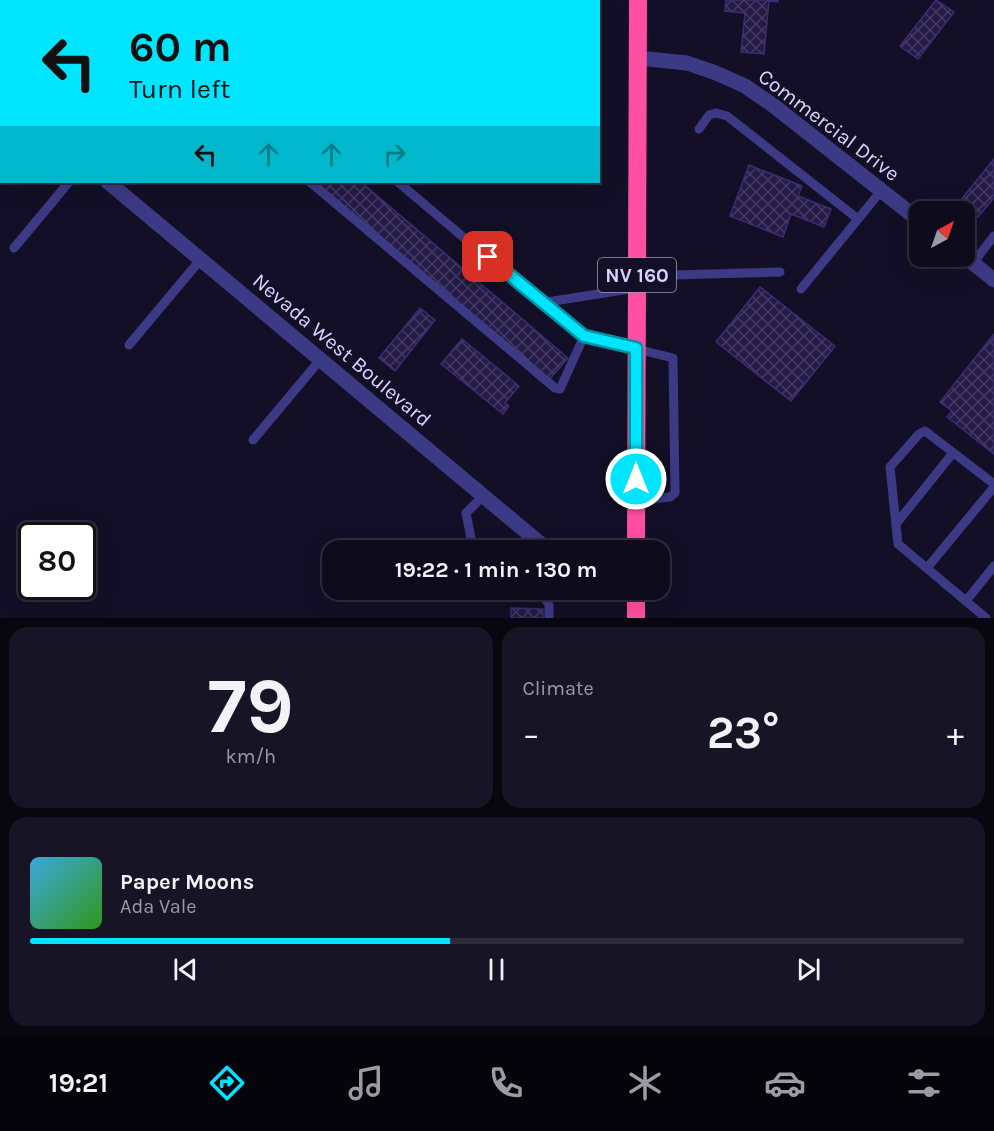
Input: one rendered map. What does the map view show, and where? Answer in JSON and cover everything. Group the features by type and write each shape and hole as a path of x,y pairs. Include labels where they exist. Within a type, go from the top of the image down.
{"highway":[{"name":"NV 160","path":"636,540 638,0"},
{"path":"636,600 636,618"}],"street":[{"name":"Commercial Drive","path":"638,58 687,63 745,86 774,106 909,213"},
{"name":"Nevada West Boulevard","path":"109,183 536,540"},
{"path":"975,265 994,280"}],"lane":[{"path":"699,129 709,115 716,113 727,116 858,219"},
{"path":"14,248 68,183"},
{"path":"311,183 555,388 560,389 584,336"},
{"path":"399,183 541,303 584,336 673,358 675,493 670,497 636,501"},
{"path":"801,289 881,191"},
{"path":"975,254 994,236"},
{"path":"129,345 201,259"},
{"path":"541,303 636,282 780,272"},
{"path":"253,440 320,360"},
{"path":"927,568 994,486 925,431 919,434 890,467 898,544 986,618"},
{"path":"896,524 953,453"},
{"path":"471,540 466,513 483,496"},
{"path":"966,601 994,566"},
{"path":"546,600 549,605 549,618"}],"building":[{"path":"726,0 778,0 778,2 769,1 764,54 741,52 745,13 725,11"},
{"path":"936,0 954,12 918,59 900,46"},
{"path":"994,159 994,198 978,217 975,214 975,201 960,201"},
{"path":"749,165 802,186 798,196 831,209 824,227 791,214 783,237 730,216"},
{"path":"317,183 362,183 568,358 549,380"},
{"path":"760,287 835,346 791,401 716,342"},
{"path":"420,308 435,320 395,371 379,358"},
{"path":"994,334 994,454 947,417 952,411 940,402"},
{"path":"462,339 519,386 505,403 509,406 503,414 441,364"},
{"path":"511,608 543,609 543,618 511,618"}],"route":[{"path":"488,257 541,303 584,336 636,348 636,479"}]}
